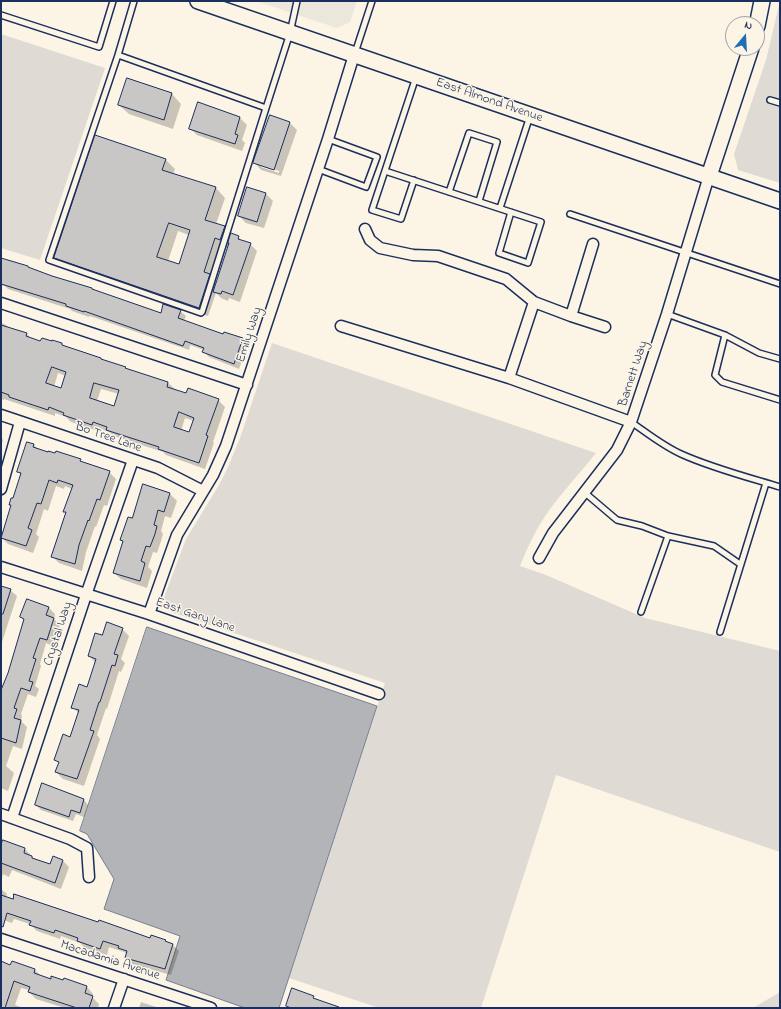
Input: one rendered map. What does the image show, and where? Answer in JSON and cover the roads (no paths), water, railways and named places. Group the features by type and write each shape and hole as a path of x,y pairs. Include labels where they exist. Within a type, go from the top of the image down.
{"main road":[{"name":"East Almond Avenue","path":"198,1 780,201"},
{"path":"759,16 762,1"},
{"path":"709,176 748,56"}],"street":[{"name":"Emily Way","path":"149,614 177,535 220,461 247,385 354,55"},
{"name":"Barnett Way","path":"539,558 553,533 617,450 631,422 667,314 709,176"},
{"path":"365,229 370,240 380,248 413,255 438,256 506,279 534,302 605,327"},
{"path":"571,316 593,244"},
{"path":"509,378 534,302"},
{"path":"1,303 247,385"},
{"path":"341,326 509,378 631,422"},
{"name":"Bo Tree Lane","path":"1,415 158,468 203,491"},
{"path":"1,489 20,422"},
{"name":"Crystal Way","path":"12,818 132,460"},
{"name":"East Gary Lane","path":"1,567 149,614 379,694"},
{"path":"1,814 70,839 87,848 89,877"},
{"name":"Macadamia Avenue","path":"1,939 210,1008"},
{"path":"114,1008 124,979"}],"lane":[{"path":"1,15 99,47 113,1"},
{"path":"134,1 118,55 49,260 201,313 290,33 298,1"},
{"path":"354,55 372,1"},
{"path":"118,55 266,108"},
{"path":"414,180 401,219 372,210 416,76"},
{"path":"770,100 780,103"},
{"path":"500,208 531,115"},
{"path":"449,192 469,133 497,142 478,201"},
{"path":"318,169 366,187 377,158 328,139"},
{"path":"384,171 414,180 500,208 541,222 528,262 499,253 511,212"},
{"path":"570,214 780,284"},
{"path":"667,314 725,335 759,353 780,359"},
{"path":"725,335 715,375 722,382 780,400"},
{"path":"631,422 680,453 713,466 780,487"},
{"path":"720,632 766,483"},
{"path":"584,492 617,520 642,526 668,536 714,546 740,564"},
{"path":"641,612 668,536"}]}
